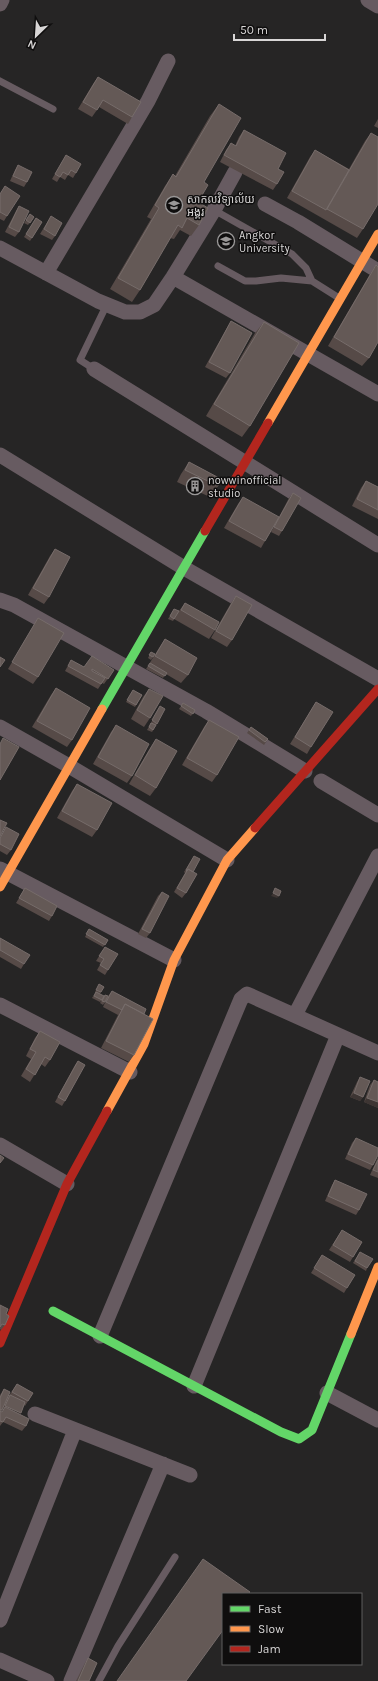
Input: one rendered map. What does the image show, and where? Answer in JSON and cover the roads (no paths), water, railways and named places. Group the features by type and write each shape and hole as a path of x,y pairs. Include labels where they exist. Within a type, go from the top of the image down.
{"street":[{"path":"0,4 2,0"},
{"path":"368,0 378,6"},
{"path":"46,273 148,101 168,61"},
{"path":"0,248 46,273 125,312 140,312 154,305 214,210 235,172"},
{"path":"265,204 378,270"},
{"path":"0,887 4,871 70,766 126,666 378,234"},
{"path":"173,277 378,394"},
{"path":"94,369 245,464 378,545"},
{"path":"0,455 184,568 378,679"},
{"path":"0,600 14,605 126,666 206,711 305,771"},
{"path":"0,1343 67,1184 130,1072 144,1044 174,960 227,860 378,689"},
{"path":"0,727 70,766 227,860"},
{"path":"321,781 378,815"},
{"path":"295,1015 378,856"},
{"path":"4,871 174,960"},
{"path":"100,1336 241,998 247,994 378,1053"},
{"path":"0,1005 130,1072"},
{"path":"194,1386 338,1035"},
{"path":"0,1145 67,1184"},
{"path":"53,1311 280,1432 299,1439 312,1430 378,1267"},
{"path":"327,1393 378,1420"},
{"path":"35,1414 190,1474"},
{"path":"0,1620 75,1430"},
{"path":"71,1681 163,1464"},
{"path":"0,1660 47,1681"}],"lane":[{"path":"0,81 53,109"},
{"path":"214,210 292,254 306,268 312,281"},
{"path":"218,266 245,281 281,278 312,281 341,299"},
{"path":"94,369 80,360 108,304"},
{"path":"98,1681 118,1646 175,1557"}],"place":[{"name":"សាកលវិទ្យាល័យ អង្គរ","path":"174,205"},
{"name":"Angkor University","path":"226,241"},
{"name":"nowwinofficial studio","path":"195,486"}]}
